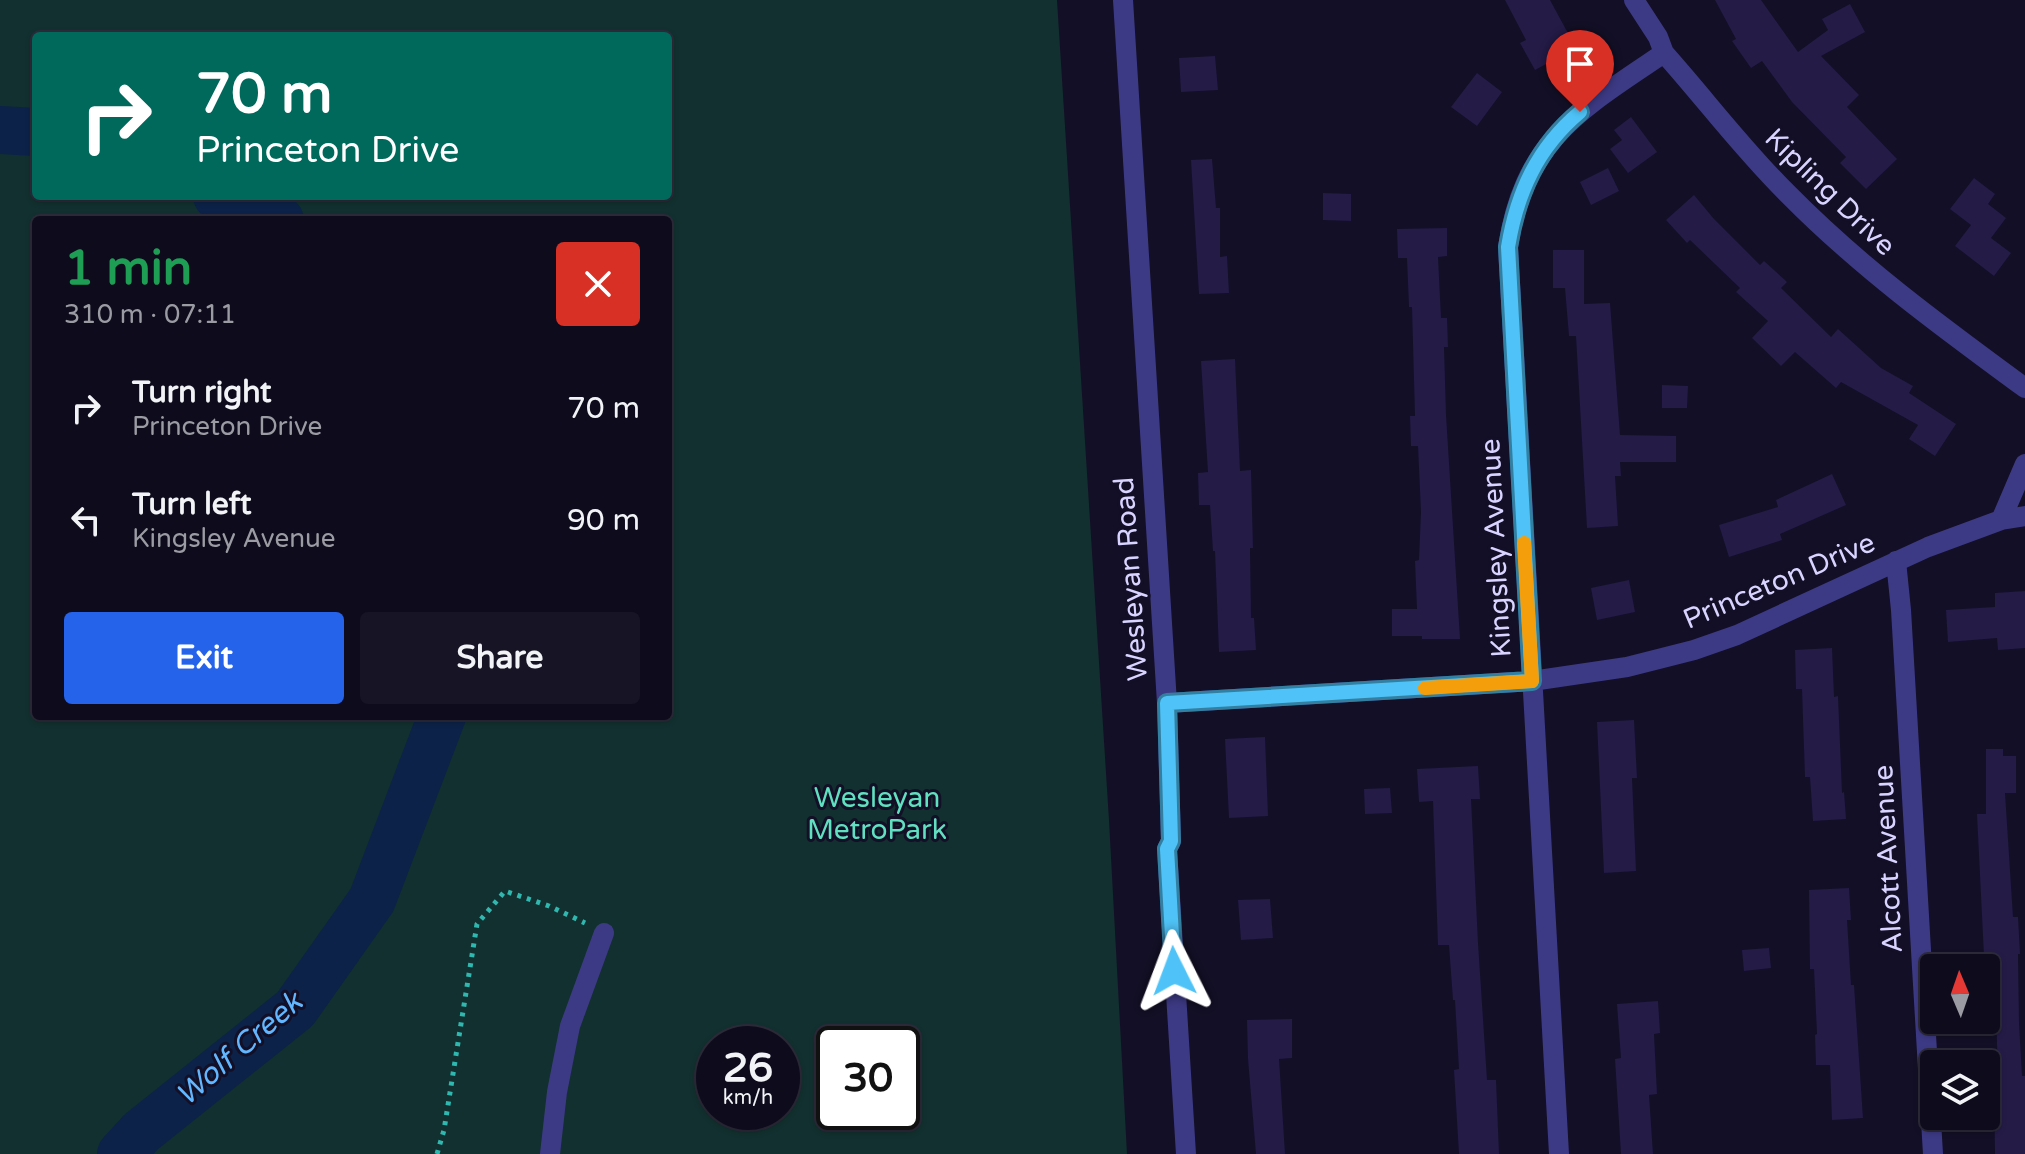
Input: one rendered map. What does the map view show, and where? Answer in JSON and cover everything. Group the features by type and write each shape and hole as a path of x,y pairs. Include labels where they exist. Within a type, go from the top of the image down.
{"street":[{"name":"Wesleyan Road","path":"1123,0 1167,703 1171,841 1167,849 1186,1154"},
{"name":"Kipling Drive","path":"1634,0 1658,37 1664,53 1765,170 1845,249 1910,304 2025,388"},
{"name":"Kingsley Avenue","path":"1559,1154 1508,247 1523,187 1538,158 1560,129 1600,96 1664,53"},
{"path":"2001,520 2025,464"},
{"name":"Princeton Drive","path":"1167,703 1532,681 1627,667 1694,650 1778,618 1896,561 2001,520 2025,516"},
{"name":"Alcott Avenue","path":"1896,561 1933,1154"},
{"path":"550,1154 557,1092 570,1026 604,933"}],"path":[{"path":"437,1154 444,1130 477,924 505,891 549,906 604,933"}],"green space":[{"name":"Wesleyan MetroPark","path":"0,0 1057,0 1127,1154 0,1154"}],"building":[{"path":"1505,0 1550,0 1576,48 1535,70 1520,43 1526,40"},
{"path":"1715,0 1761,0 1798,52 1828,30 1822,19 1850,4 1865,32 1821,56 1859,95 1847,107 1897,159 1866,189 1840,163 1846,157 1792,102 1762,61 1751,68 1732,41 1736,39"},
{"path":"1215,56 1218,90 1181,92 1179,58"},
{"path":"1477,73 1502,92 1477,126 1451,107"},
{"path":"1631,117 1657,152 1628,173 1610,149 1622,140 1614,130"},
{"path":"1212,159 1216,208 1220,208 1220,257 1227,256 1229,293 1199,294 1191,160"},
{"path":"1608,168 1619,191 1591,205 1580,182"},
{"path":"1974,178 1995,194 1988,204 2006,218 1991,238 2011,253 1994,276 1955,246 1971,225 1950,209"},
{"path":"1323,193 1351,194 1351,221 1323,220"},
{"path":"1694,195 1760,265 1764,261 1787,282 1781,288 1831,337 1838,329 1881,368 1913,386 1909,393 1956,424 1935,456 1909,439 1918,425 1841,382 1836,388 1795,352 1781,366 1752,338 1768,321 1736,292 1740,288 1690,240 1687,243 1666,220"},
{"path":"1447,228 1447,256 1438,257 1441,318 1447,318 1448,347 1444,347 1446,415 1460,639 1422,639 1422,636 1392,636 1392,609 1417,609 1415,561 1419,560 1421,512 1418,446 1411,446 1410,416 1415,416 1412,307 1409,307 1407,258 1398,258 1397,229"},
{"path":"1553,250 1584,250 1584,304 1610,303 1620,435 1676,436 1676,462 1620,462 1621,476 1615,476 1618,526 1587,528 1576,336 1569,336 1565,288 1553,288"},
{"path":"1235,359 1240,471 1251,470 1251,618 1254,618 1256,650 1219,652 1210,505 1199,505 1198,473 1208,472 1201,361"},
{"path":"1662,385 1688,386 1687,408 1662,408"},
{"path":"1832,474 1846,505 1780,534 1782,540 1729,557 1719,525 1778,507 1776,500"},
{"path":"1629,580 1635,612 1597,620 1591,588"},
{"path":"2025,591 2025,648 1998,650 1997,638 1948,642 1946,610 1995,607 1995,593"},
{"path":"1832,648 1846,819 1813,821 1810,777 1805,777 1802,689 1796,689 1795,650"},
{"path":"1634,720 1637,778 1632,778 1636,871 1604,873 1597,722"},
{"path":"1265,737 1268,816 1229,818 1225,739"},
{"path":"1986,749 2003,749 2003,756 2016,756 2016,793 2005,793 2013,917 2018,917 2025,1154 1995,1154 1995,1130 2000,1130 2000,1050 1997,1050 1997,1034 2000,1034 2000,954 1984,954 1977,814 1986,814"},
{"path":"1478,766 1480,799 1471,799 1478,943 1487,1080 1496,1080 1499,1154 1459,1154 1454,1070 1459,1069 1449,945 1438,945 1433,801 1419,802 1417,769"},
{"path":"1390,788 1392,813 1365,814 1364,789"},
{"path":"1849,888 1851,920 1847,920 1863,1118 1832,1120 1830,1065 1816,1065 1809,890"},
{"path":"1270,899 1273,938 1241,940 1238,900"},
{"path":"1769,948 1771,968 1744,971 1742,950"},
{"path":"1658,1001 1660,1033 1654,1034 1657,1094 1649,1095 1653,1154 1621,1154 1615,1059 1621,1058 1617,1004"},
{"path":"1292,1019 1292,1058 1279,1059 1285,1154 1256,1154 1247,1020"}],"waterway":[{"name":"Wolf Creek","path":"0,130 32,132"},
{"name":"Wolf Creek","path":"228,200 270,216"},
{"name":"Wolf Creek","path":"121,1154 141,1132 295,1009 372,900 440,720"}],"slow traffic":[{"path":"1425,688 1532,681 1524,543"}],"route":[{"path":"1174,971 1167,849 1171,841 1167,703 1532,681 1508,247 1523,187 1538,158 1560,129 1580,112"}]}
